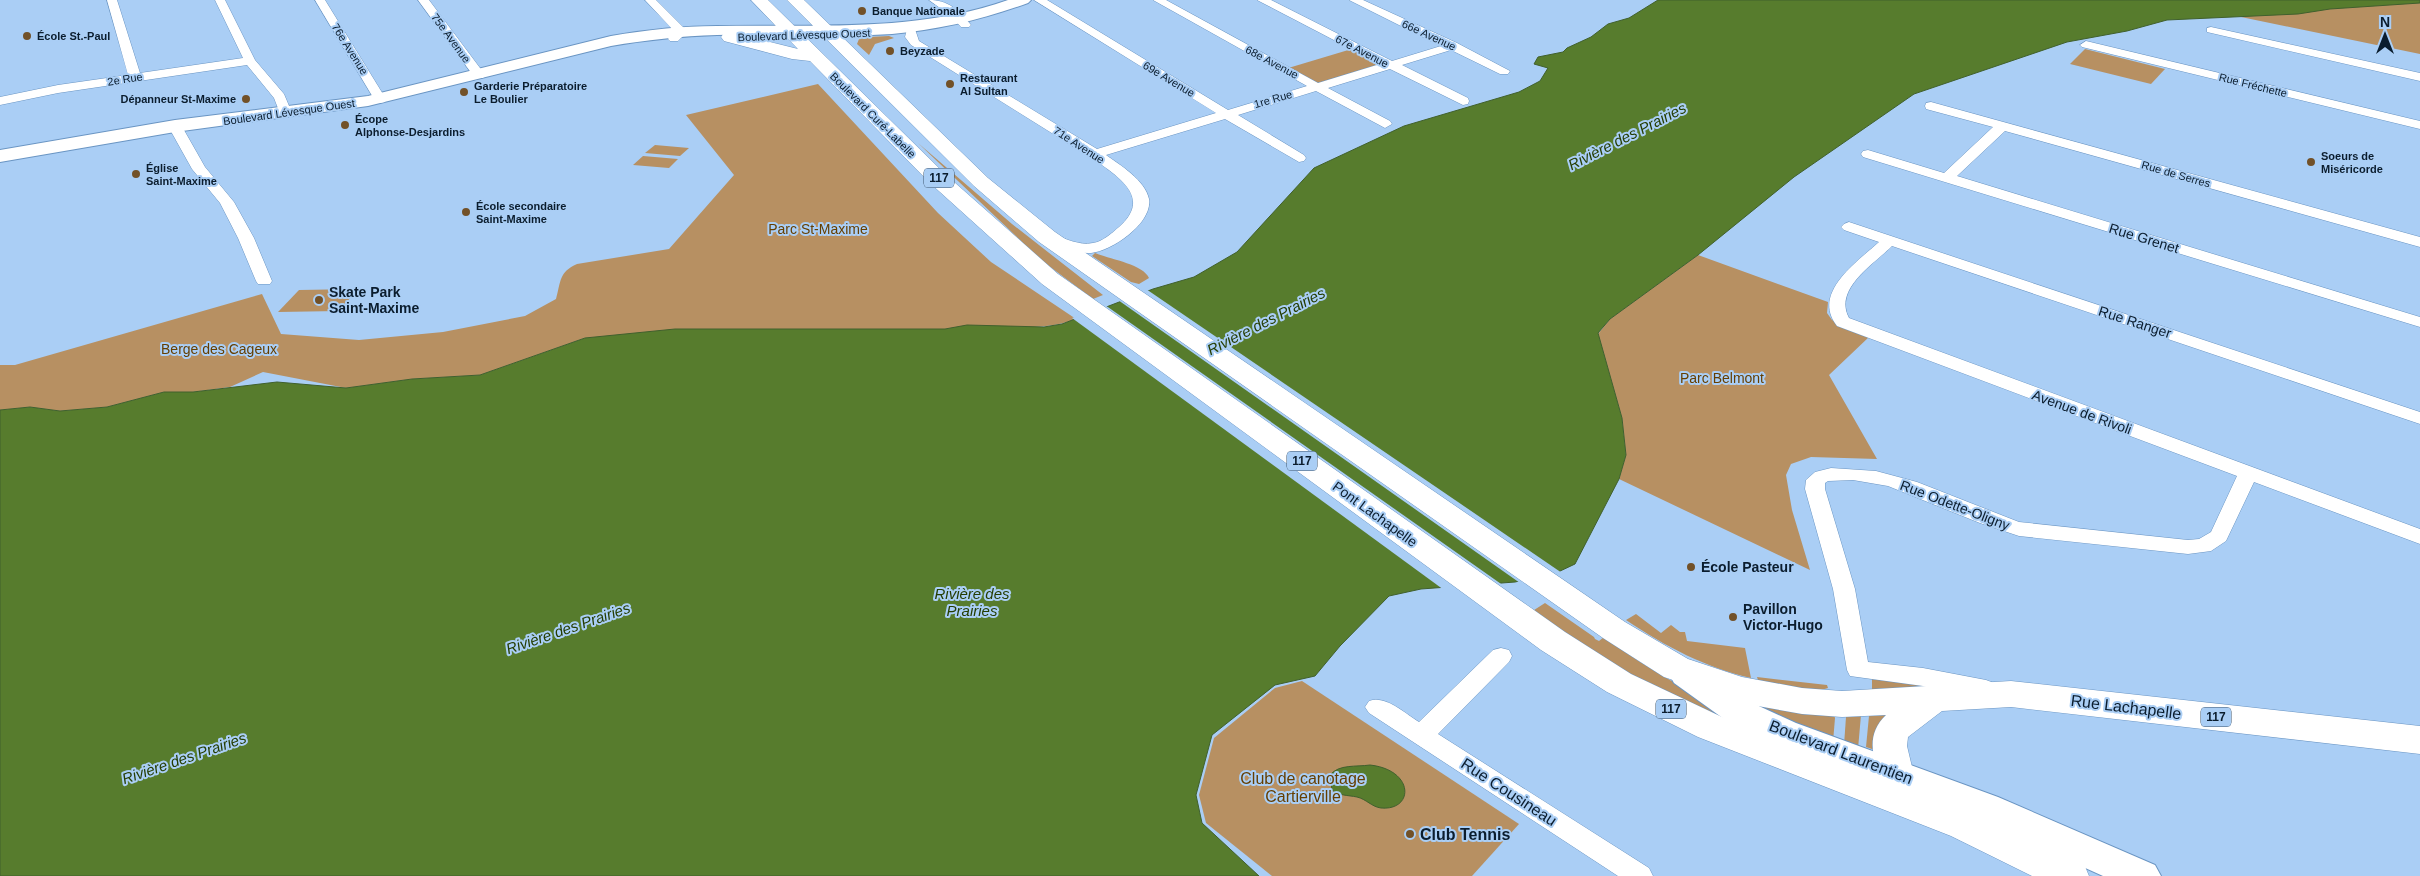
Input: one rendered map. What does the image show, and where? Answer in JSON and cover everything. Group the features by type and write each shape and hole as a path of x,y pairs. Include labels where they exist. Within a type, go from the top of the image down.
{"main road":[{"name":"Boulevard Curé-Labelle","path":"759,0 990,228 1036,268 1082,303"},
{"name":"117","path":"795,0 981,182 1047,238"},
{"path":"730,37 792,54 814,56"},
{"name":"Boulevard Laurentien","path":"1047,238 1626,638 1676,668"},
{"name":"Pont Lachapelle","path":"1082,303 1521,619"},
{"name":"Boulevard Laurentien","path":"1521,619 1603,673 1682,714 1743,741 1908,790 1989,836 2070,876"},
{"name":"Rue Lachapelle","path":"1676,668 1741,690 1808,702 1842,704 2011,694 2420,740"},
{"path":"1908,790 1890,749 1890,737 1902,722 1934,700"}],"street":[{"path":"112,0 135,77"},
{"path":"220,0 250,61 280,98 286,113"},
{"name":"76e Avenue","path":"320,0 380,99"},
{"name":"75e Avenue","path":"423,0 479,75"},
{"path":"650,0 678,28 677,36"},
{"path":"934,0 962,22"},
{"name":"Boulevard Lévesque Ouest","path":"829,32 962,22 1023,0"},
{"name":"Boulevard Lévesque Ouest","path":"0,156 175,126 286,113 380,99 574,52 624,44 677,36 791,32 911,31 1002,15 1028,0"},
{"name":"69e Avenue","path":"1039,0 1299,158"},
{"name":"68e Avenue","path":"1158,0 1385,124"},
{"name":"67e Avenue","path":"1262,0 1463,101"},
{"name":"66e Avenue","path":"1354,0 1504,71"},
{"path":"2211,30 2420,77"},
{"name":"71e Avenue","path":"911,31 911,37 915,43 1094,154 1136,188 1142,198 1142,209 1113,240 1101,246 1084,248 1047,238"},
{"name":"Boulevard Lévesque Ouest","path":"677,36 730,37 791,32"},
{"name":"Rue Fréchette","path":"2086,45 2420,125"},
{"name":"1re Rue","path":"1094,154 1225,113 1453,46"},
{"name":"2e Rue","path":"0,101 135,77 250,61"},
{"name":"Rue de Serres","path":"1931,106 2420,242"},
{"path":"175,126 199,169 227,202 246,238 264,281"},
{"path":"1947,178 2002,126"},
{"name":"Rue Grenet","path":"1868,154 2420,322"},
{"name":"Rue Ranger","path":"1850,227 2420,418"},
{"name":"Avenue de Rivoli","path":"1890,240 1843,285 1837,310 1843,322 2420,537"},
{"name":"Rue Odette-Oligny","path":"1858,670 1844,589 1815,489 1816,480 1823,474 1894,481 1982,518 2019,529 2188,547 2204,546 2219,536 2248,473"},
{"path":"1421,735 1501,656"},
{"name":"Boulevard Laurentien","path":"1676,668 1736,710 1818,746 1908,790 2003,814 2142,876"},
{"name":"Rue Lachapelle","path":"1858,670 1923,677 2011,694"},
{"name":"Rue Cousineau","path":"1377,707 1640,876"}],"green space":[{"path":"2420,1 2420,54 2241,17 2330,3"},
{"path":"889,36 894,38 875,44 869,55 857,44 859,39"},
{"path":"1355,48 1389,65 1317,86 1285,69"},
{"path":"2085,49 2165,69 2151,84 2070,64"},
{"path":"818,84 938,213 991,262 1076,319 1060,324 1028,327 961,327 945,329 585,338 480,375 412,379 346,388 263,372 230,387 193,392 164,392 107,407 60,411 30,407 0,410 0,365 15,365 262,294 281,334 359,340 443,332 525,316 556,299 564,274 577,264 669,249 734,175 686,115"},
{"path":"918,143 1012,224 1103,295 1093,299 1041,260"},
{"path":"655,145 689,148 680,156 645,153"},
{"path":"643,156 678,159 669,168 633,165"},
{"path":"1095,253 1140,269 1149,278 1139,284 1131,282 1092,256"},
{"name":"Parc Belmont","path":"1698,255 1828,302 1827,313 1832,320 1869,337 1829,375 1877,459 1811,457 1791,464 1786,475 1792,510 1810,570 1619,479 1626,455 1622,418 1598,334 1610,319"},
{"name":"Skate Park Saint-Maxime","path":"358,289 339,311 278,312 299,290"},
{"path":"1545,603 1595,639 1599,641 1604,637 1638,661 1673,682 1747,721 1722,718 1619,669 1531,612"},
{"path":"1636,614 1661,633 1671,625 1680,632 1685,632 1687,641 1745,648 1751,678 1719,669 1672,648 1626,620"},
{"path":"1757,677 1827,685 1828,688 1813,690 1758,680"},
{"path":"1872,679 1928,686 1872,690"},
{"name":"Club de canotage Cartierville","path":"1302,681 1519,824 1472,876 1272,876 1206,823 1199,795 1214,738 1275,688"},
{"path":"1743,701 1834,715 1833,742"},
{"path":"1892,713 1881,752 1866,747 1869,716"},
{"path":"1861,715 1858,749 1844,745 1846,717"}],"water":[{"name":"Rivière des Prairies","path":"1658,0 2420,0 2420,3 2330,9 2298,14 2167,20 2127,31 2067,42 1914,94 1794,177 1698,255 1610,319 1598,333 1622,418 1626,455 1619,479 1575,564 1558,572 1515,582 1421,589 1389,596 1340,646 1315,676 1275,685 1212,735 1196,795 1202,823 1259,876 0,876 0,410 30,407 60,411 107,407 164,392 193,392 277,382 346,388 412,379 480,375 585,338 675,329 945,329 967,325 1044,327 1062,324 1153,289 1194,277 1237,252 1314,168 1404,126 1519,92 1540,81 1548,68 1534,64 1538,57 1563,52 1567,48 1591,37 1608,24 1629,18"},
{"path":"1370,765 1385,768 1395,774 1402,782 1405,789 1404,797 1400,803 1392,807 1381,808 1360,798 1332,790 1330,775 1334,771 1348,767"}],"pier":[{"path":"1146,289 1562,573 1520,583 1118,300"},
{"path":"1105,305 1504,586 1444,590 1072,318"}],"place":[{"name":"Banque Nationale","path":"862,11"},
{"name":"École St.-Paul","path":"27,36"},
{"name":"Beyzade","path":"890,51"},
{"name":"Restaurant Al Sultan","path":"950,84"},
{"name":"Garderie Préparatoire Le Boulier","path":"464,92"},
{"name":"Dépanneur St-Maxime","path":"246,99"},
{"name":"Écope Alphonse-Desjardins","path":"345,125"},
{"name":"Soeurs de Miséricorde","path":"2311,162"},
{"name":"Église Saint-Maxime","path":"136,174"},
{"name":"École secondaire Saint-Maxime","path":"466,212"},
{"name":"Skate Park Saint-Maxime","path":"319,300"},
{"name":"École Pasteur","path":"1691,567"},
{"name":"Pavillon Victor-Hugo","path":"1733,617"},
{"name":"Club Tennis","path":"1410,834"}],"park label":[{"name":"Parc St-Maxime","path":"818,229"},
{"name":"Berge des Cageux","path":"219,349"}]}
